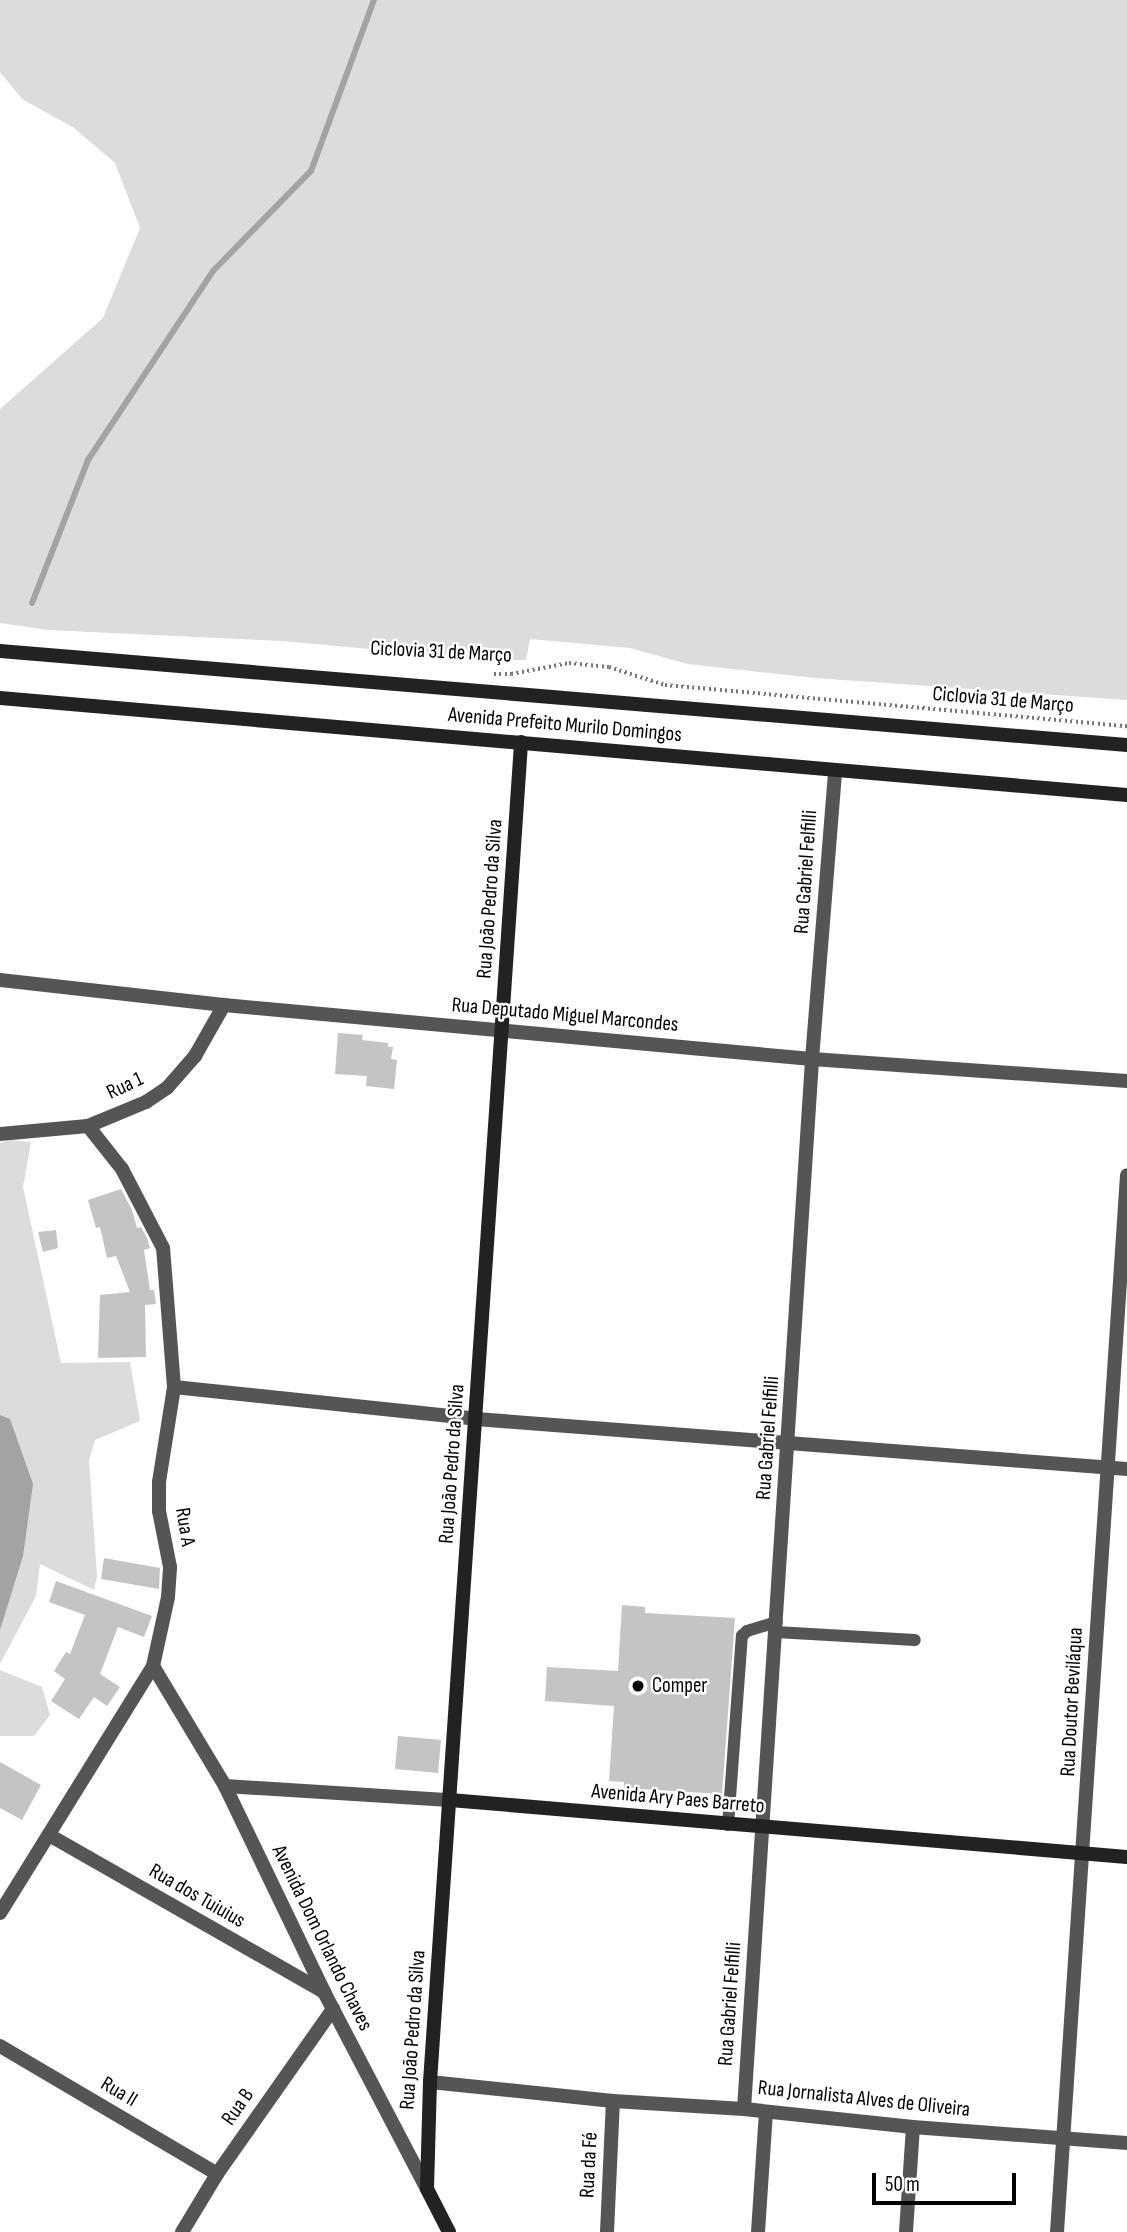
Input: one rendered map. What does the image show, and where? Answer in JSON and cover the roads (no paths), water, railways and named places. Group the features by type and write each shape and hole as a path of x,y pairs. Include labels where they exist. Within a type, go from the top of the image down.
{"main road":[{"name":"Avenida Prefeito Murilo Domingos","path":"0,651 1127,745"},
{"name":"Avenida Prefeito Murilo Domingos","path":"0,698 1127,795"},
{"name":"Rua João Pedro da Silva","path":"427,2189 430,2082 521,742"},
{"name":"Avenida Ary Paes Barreto","path":"450,1800 1127,1857"},
{"name":"Avenida Dom Orlando Chaves","path":"427,2189 449,2232"}],"street":[{"name":"Rua Gabriel Felfilli","path":"744,2109 812,1059 835,770"},
{"name":"Rua Deputado Miguel Marcondes","path":"0,980 224,1005 502,1028 812,1059 1127,1081"},
{"name":"Rua 1","path":"0,1135 88,1126 146,1102 167,1088 195,1056 224,1005"},
{"name":"Rua A","path":"0,1913 153,1666 168,1597 170,1567 159,1511 159,1482 174,1387 163,1248 122,1169 88,1126"},
{"name":"Rua Doutor Beviláqua","path":"1058,2232 1127,1175"},
{"path":"174,1387 476,1419 1127,1469"},
{"name":"Avenida Dom Orlando Chaves","path":"153,1666 225,1786 324,1992 427,2189"},
{"name":"Avenida Ary Paes Barreto","path":"225,1786 450,1800"},
{"name":"Rua dos Tuiuius","path":"49,1835 324,1992"},
{"name":"Rua B","path":"182,2232 216,2174 333,2009"},
{"name":"Rua II","path":"0,2046 216,2174"},
{"name":"Rua Jornalista Alves de Oliveira","path":"430,2082 613,2101 744,2109 914,2127 1127,2143"},
{"name":"Rua da Fé","path":"607,2232 613,2101"},
{"path":"758,2232 766,2112"},
{"path":"906,2232 914,2127"}],"lane":[{"path":"728,1825 742,1636 747,1631 776,1627 915,1640"}],"waterway":[{"path":"32,603 88,460 213,271 311,171 374,0"}],"place":[{"name":"Comper","path":"638,1686"}]}
